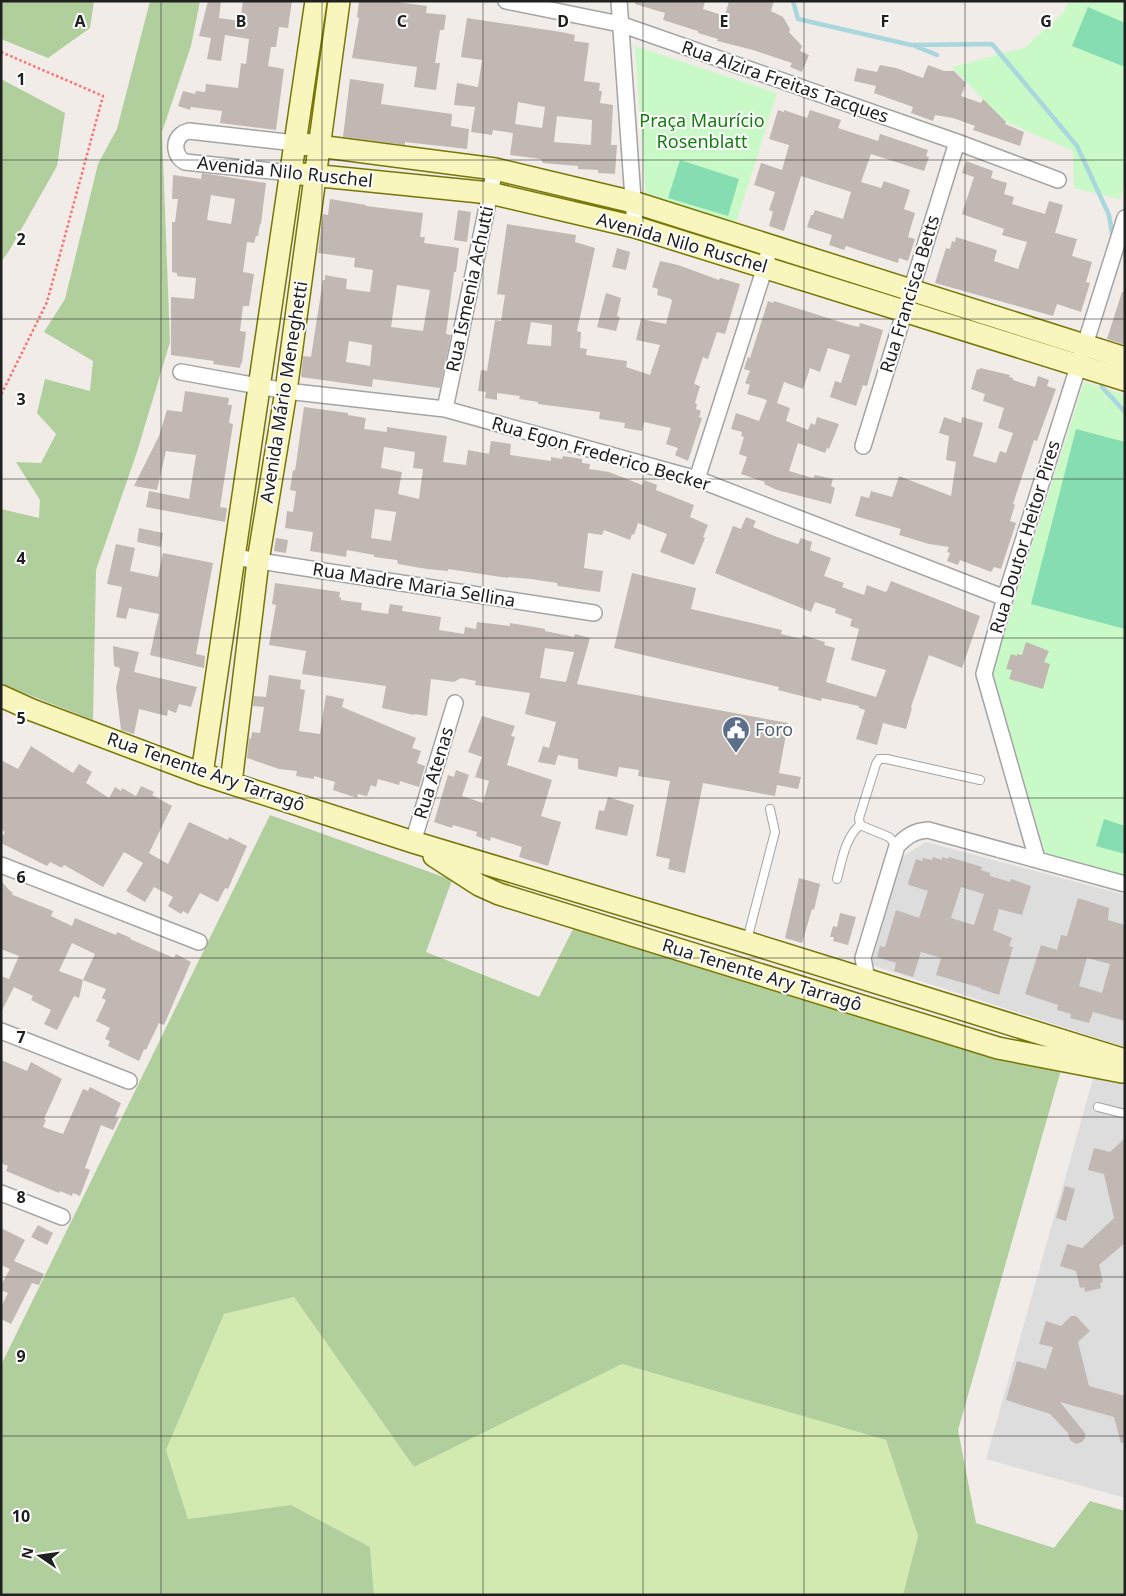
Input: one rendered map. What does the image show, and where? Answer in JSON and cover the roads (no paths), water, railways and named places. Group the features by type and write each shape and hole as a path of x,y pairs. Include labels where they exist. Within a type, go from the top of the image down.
{"street":[{"name":"Avenida Mário Meneghetti","path":"202,774 316,1"},
{"name":"Avenida Mário Meneghetti","path":"231,783 258,561 286,391 339,1"},
{"name":"Rua Alzira Freitas Tacques","path":"506,1 620,24 957,142 1058,180"},
{"path":"619,1 635,227"},
{"name":"Avenida Nilo Ruschel","path":"1125,358 1082,356 904,311 635,227 490,194 185,162 179,159 176,154 177,142 182,134 189,131 495,169 633,202 911,290 1082,356 1125,380"},
{"name":"Rua Francisca Betts","path":"862,446 957,142"},
{"name":"Rua Ismenia Achutti","path":"445,410 495,169"},
{"name":"Rua Doutor Heitor Pires","path":"1037,858 984,674 1005,598 1125,218"},
{"path":"697,478 765,267 770,246"},
{"name":"Rua Egon Frederico Becker","path":"181,372 286,391 445,410 697,478 1005,598"},
{"name":"Rua Madre Maria Sellina","path":"234,557 594,613"},
{"name":"Rua Tenente Ary Tarragô","path":"1,696 32,710 202,774 413,842 746,942 1125,1060"},
{"name":"Rua Atenas","path":"413,842 455,703"},
{"path":"849,1002 896,846 916,831 928,830 1037,858 1125,884"},
{"name":"Rua Tenente Ary Tarragô","path":"413,842 479,885 495,892 998,1048 1125,1072"},
{"path":"1,865 199,942"},
{"path":"495,892 491,882 493,875 503,869"},
{"path":"1,1031 129,1081"},
{"path":"1,1193 62,1217"}],"lane":[{"path":"860,825 859,818 879,759 887,759 980,780"},
{"path":"746,942 775,832 770,809"},
{"path":"860,825 889,837 896,846"},
{"path":"837,879 845,848 853,831 860,825"},
{"path":"1098,1106 1125,1114"}],"waterway":[{"path":"793,1 798,19 911,45 992,44 1077,146 1109,215 1113,239"},
{"path":"915,46 937,55"},
{"path":"1101,380 1102,387 1125,412"}],"place":[{"name":"Foro","path":"736,754"}],"park label":[{"name":"Praça Maurício Rosenblatt","path":"702,131"}]}
